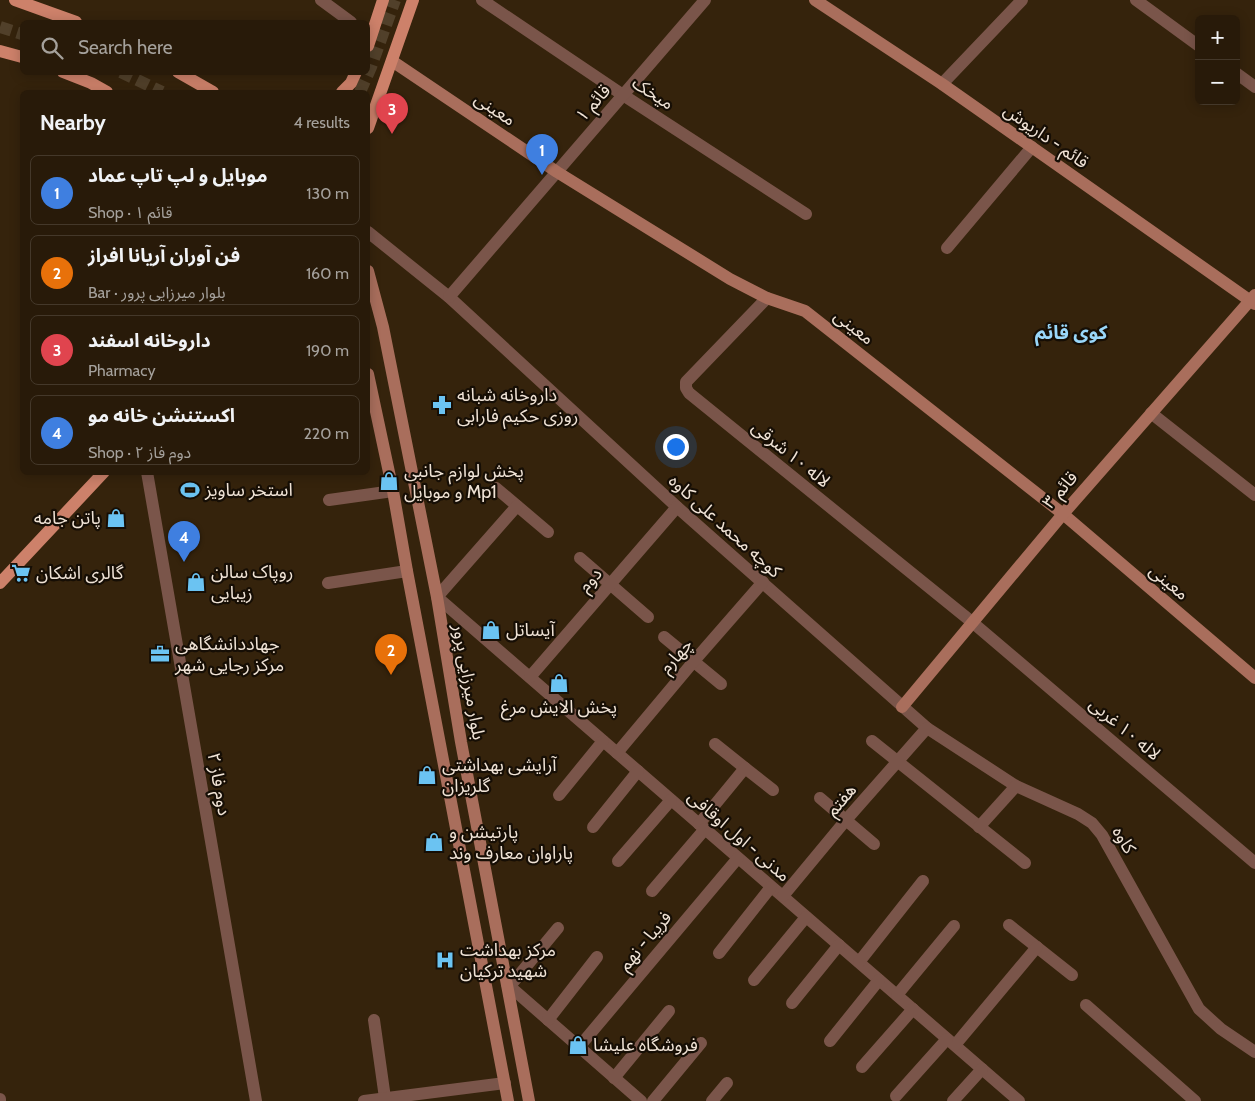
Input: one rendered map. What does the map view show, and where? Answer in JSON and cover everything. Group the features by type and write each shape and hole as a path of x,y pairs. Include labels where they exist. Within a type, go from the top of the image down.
{"main road":[{"path":"15,0 70,20"},
{"path":"370,35 383,0"},
{"path":"370,122 413,0"},
{"name":"قائم - داریوش","path":"816,0 942,84 1253,300"},
{"path":"0,51 20,56"},
{"name":"معینی","path":"392,61 557,172 730,279 767,298 805,311 1062,514 1255,678"},
{"path":"68,75 92,88"},
{"path":"183,75 210,90"},
{"path":"344,90 351,83 355,75"},
{"name":"بلوار میرزایی پرور","path":"370,278 383,327 437,597 463,752 529,1101"},
{"name":"قائم ۳","path":"902,707 1062,514 1150,413 1253,300"},
{"path":"370,383 393,491 508,1101"},
{"path":"0,583 101,475"}],"street":[{"path":"321,0 347,20"},
{"name":"میخک","path":"482,0 623,95 806,214"},
{"name":"قائم ۱","path":"449,297 705,0"},
{"path":"942,84 1022,0"},
{"path":"1136,0 1195,43"},
{"path":"1240,76 1255,87"},
{"path":"947,248 1032,147"},
{"name":"کوچه محمد علی کاوه","path":"370,234 449,297 678,507 902,707"},
{"name":"لاله ۱۰ شرقی","path":"767,298 686,382 688,393 972,622"},
{"path":"1150,413 1255,495"},
{"name":"دوم فاز ۲","path":"149,475 256,1101"},
{"path":"496,488 548,532"},
{"path":"330,500 393,491"},
{"path":"437,597 517,506"},
{"name":"دوم","path":"530,677 678,507"},
{"path":"580,558 648,617"},
{"path":"328,583 407,571"},
{"name":"چهارم","path":"617,752 763,582"},
{"name":"مدنی - اول اوقافی","path":"437,597 1017,1100"},
{"name":"لاله ۱۰ غربی","path":"972,622 1255,863"},
{"path":"664,637 721,684"},
{"name":"کاوه","path":"902,707 926,728 1016,786 1078,814 1092,823 1102,835 1199,1009 1221,1029 1255,1052"},
{"name":"هفتم","path":"782,896 926,728"},
{"path":"559,795 603,741"},
{"path":"872,741 1025,862"},
{"path":"715,744 773,790"},
{"path":"652,891 745,768"},
{"path":"593,826 638,771"},
{"path":"979,827 1016,786"},
{"path":"820,798 874,844"},
{"path":"618,861 671,800"},
{"name":"فریبا - نهم","path":"579,1047 738,858"},
{"path":"859,962 923,881"},
{"path":"719,954 772,887"},
{"path":"754,980 806,917"},
{"path":"1009,925 1072,975"},
{"path":"897,995 954,926"},
{"path":"558,928 508,985 641,1101"},
{"path":"792,1003 839,945"},
{"path":"896,1096 951,1042 1037,947"},
{"path":"548,1020 597,957"},
{"path":"830,1041 879,980"},
{"path":"1086,1005 1195,1101"},
{"path":"862,1067 913,1009"},
{"path":"614,1078 669,1011"},
{"path":"374,1020 385,1098"},
{"path":"653,1101 701,1043"},
{"path":"954,1101 982,1069"},
{"path":"364,1101 385,1098 409,1098 505,1083"},
{"path":"712,1101 727,1083"}],"tunnel":[{"path":"370,69 395,0"},
{"path":"0,27 20,33"},
{"path":"127,75 158,90"},
{"path":"361,90 367,75"}],"place":[{"name":"داروخانه اسفند","path":"392,134"},
{"name":"موبایل و لپ تاپ عماد","path":"542,175"},
{"name":"داروخانه شبانه روزی حکیم فارابی","path":"442,405"},
{"name":"پخش لوازم جانبی و موبایل Mp1","path":"389,481"},
{"name":"استخر ساویز","path":"190,490"},
{"name":"پاتن جامه","path":"116,518"},
{"name":"اکستنشن خانه مو","path":"184,562"},
{"name":"گالری اشکان","path":"21,573"},
{"name":"روپاک سالن زیبایی","path":"196,582"},
{"name":"آیساتل","path":"491,630"},
{"name":"جهاددانشگاهی مرکز رجایی شهر","path":"160,654"},
{"name":"فن آوران آریانا افراز","path":"391,675"},
{"name":"پخش الایش مرغ","path":"559,683"},
{"name":"آرایشی بهداشتی گلریزان","path":"427,775"},
{"name":"پارتیشن و پاراوان معارف وند","path":"434,842"},
{"name":"مرکز بهداشت شهید ترکیان","path":"445,960"},
{"name":"فروشگاه علیشا","path":"578,1045"}],"district":[{"name":"کوی قائم","path":"1071,332"}]}
